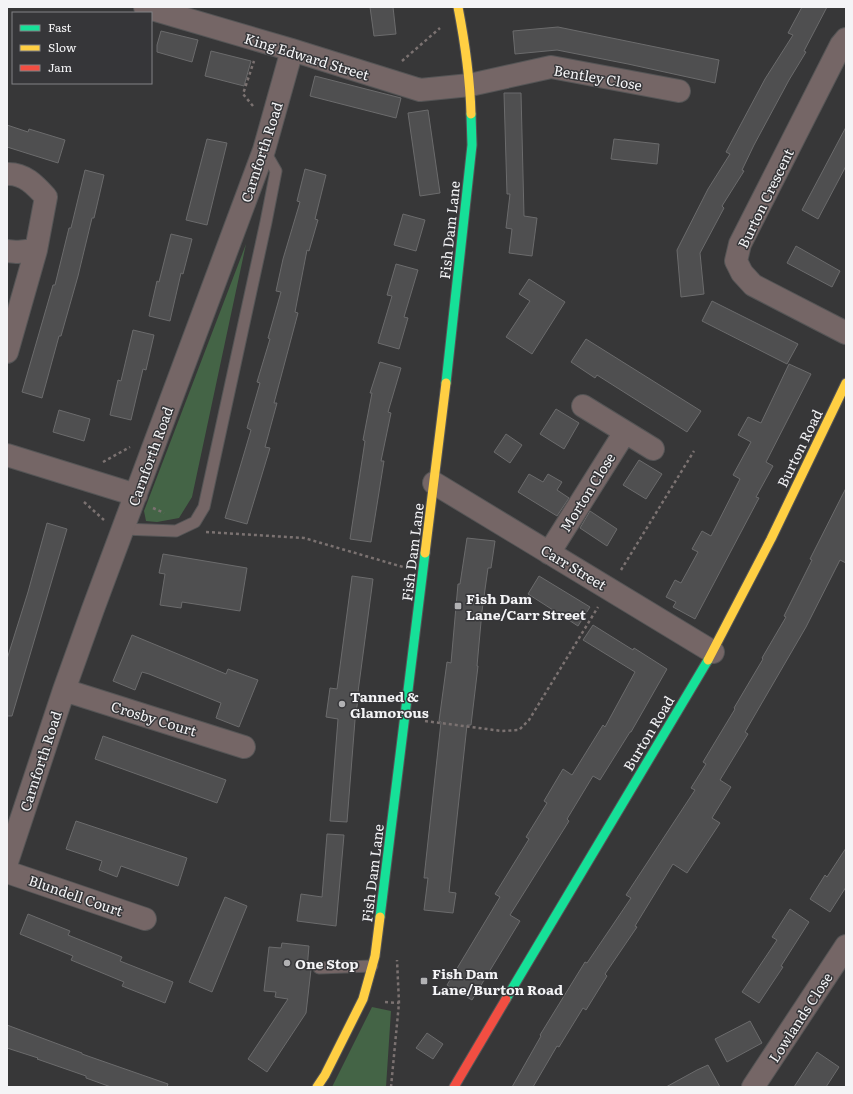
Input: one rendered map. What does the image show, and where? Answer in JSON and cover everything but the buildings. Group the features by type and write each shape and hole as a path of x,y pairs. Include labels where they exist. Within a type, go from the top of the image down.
{"street":[{"name":"King Edward Street","path":"145,7 292,50 420,90 470,85"},
{"name":"Fish Dam Lane","path":"317,1087 363,1000 374,961 434,483 472,145 470,85 465,45 458,10"},
{"name":"Burton Crescent","path":"846,39 841,45 740,244 736,261 742,273 753,285 846,333"},
{"name":"Carnforth Road","path":"7,862 64,690 264,150 292,50"},
{"name":"Bentley Close","path":"470,85 551,67 679,91"},
{"path":"7,174 15,174 32,182 46,197 36,250 7,352"},
{"path":"7,251 16,252 36,250"},
{"name":"Burton Road","path":"454,1087 713,652 771,539 846,382"},
{"path":"582,406 653,448"},
{"name":"Morton Close","path":"549,553 625,432"},
{"path":"7,455 78,477 135,497"},
{"name":"Carr Street","path":"434,483 713,652"},
{"name":"Crosby Court","path":"64,690 244,746"},
{"name":"Blundell Court","path":"7,872 145,919"},
{"name":"Lowlands Close","path":"753,1087 846,946"}],"lane":[{"path":"123,529 176,531 195,522 204,508 276,171 264,150"},
{"path":"319,968 374,961"}],"path":[{"path":"381,78 458,10"},
{"path":"260,41 243,94 270,127"},
{"path":"78,477 160,429"},
{"path":"405,718 502,732 519,730 529,720 694,451"},
{"path":"135,497 188,525"},
{"path":"176,531 304,538 423,573"},
{"path":"374,961 398,959 399,1003 391,1087"}],"green space":[{"path":"246,244 192,497 179,518 157,522 146,521 144,511"},
{"path":"372,1007 391,1011 386,1087 332,1087"}],"traffic: fast":[{"path":"446,383 472,145 471,114"},
{"path":"380,917 425,553"},
{"path":"506,999 708,660"}],"traffic: slow":[{"path":"458,7 467,60 471,114"},
{"path":"425,553 446,383"},
{"path":"708,660 771,539 846,383"},
{"path":"317,1087 325,1075 363,999 375,956 380,917"}],"traffic: jam":[{"path":"454,1087 506,999"}],"place":[{"name":"Fish Dam Lane/Carr Street","path":"458,606"},
{"name":"Tanned & Glamorous","path":"342,704"},
{"name":"One Stop","path":"287,963"},
{"name":"Fish Dam Lane/Burton Road","path":"424,981"}]}
